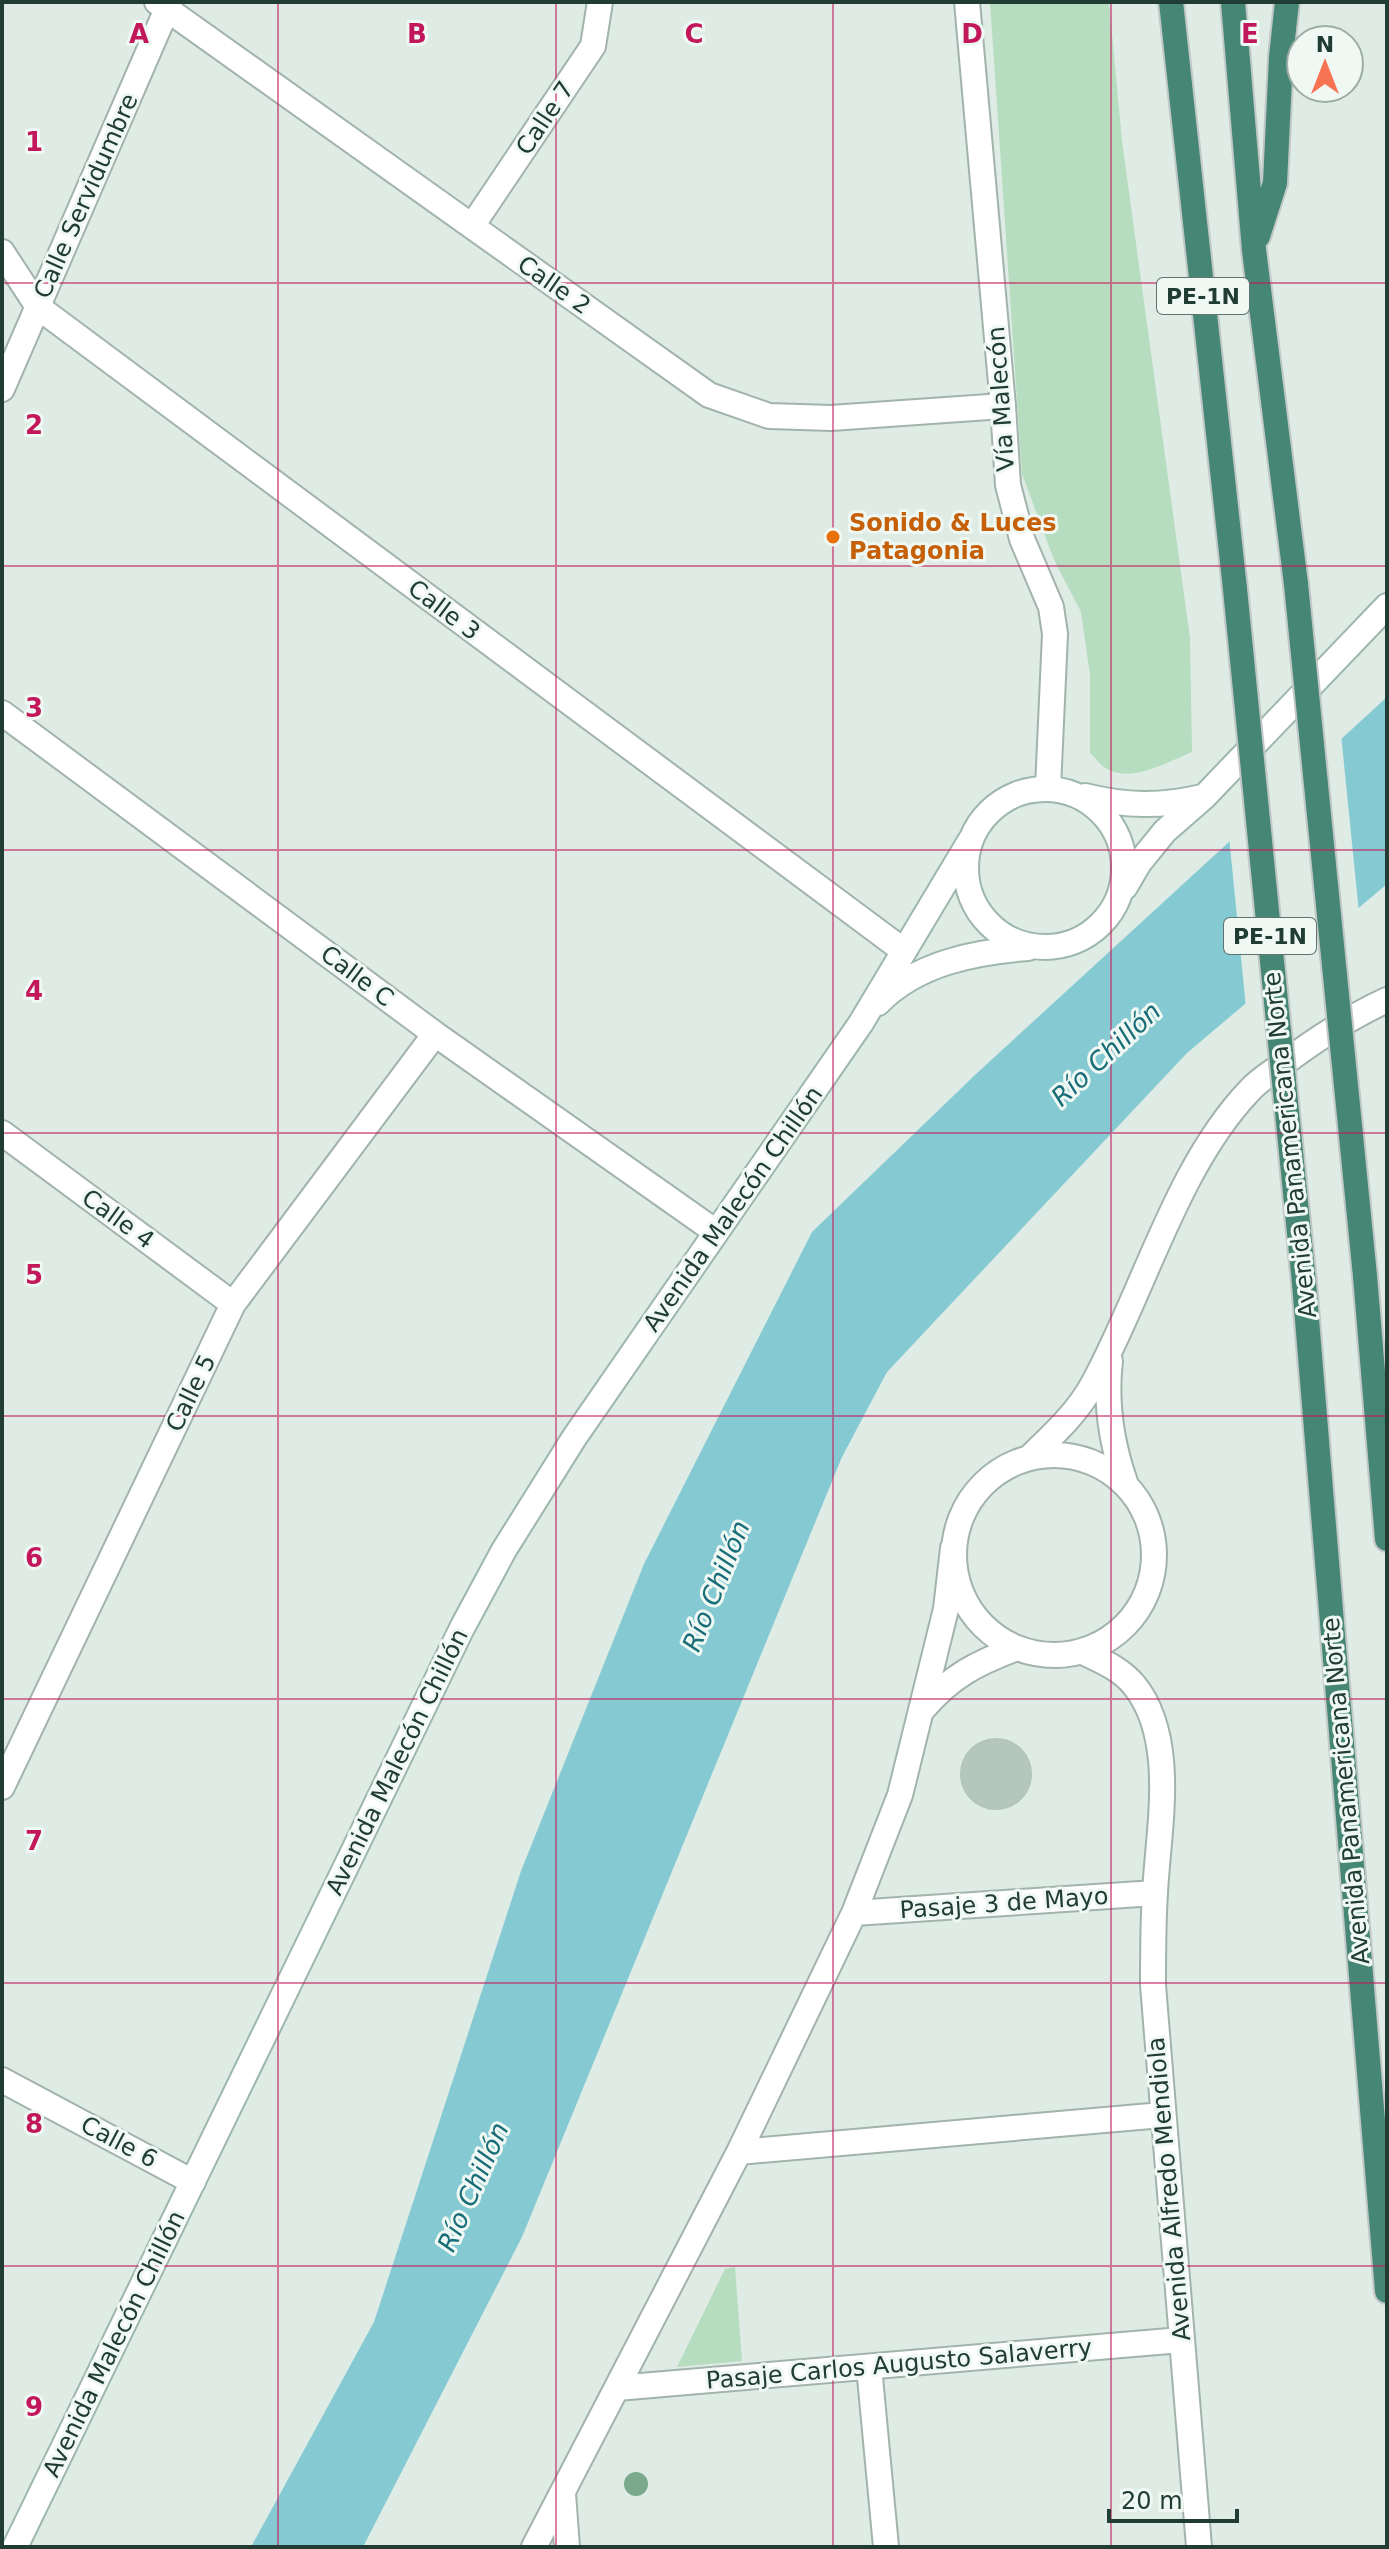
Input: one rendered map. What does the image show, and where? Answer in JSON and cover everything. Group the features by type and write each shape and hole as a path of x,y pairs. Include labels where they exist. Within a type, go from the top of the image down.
{"highway":[{"name":"Avenida Panamericana Norte","path":"1171,2 1235,589 1304,1283 1387,2291"},
{"name":"PE-1N","path":"1233,2 1254,250 1296,584 1365,1276 1387,1539"},
{"path":"1254,250 1275,183 1287,2"}],"street":[{"name":"Calle 7","path":"472,226 593,46 600,2"},
{"name":"Vía Malecón","path":"967,2 1008,485 1022,539 1051,607 1055,634 1048,788"},
{"name":"Calle 2","path":"165,5 709,395 769,416 831,418 1003,406"},
{"name":"Calle Servidumbre","path":"2,389 165,5"},
{"name":"Calle 3","path":"2,252 38,307 904,951"},
{"path":"1204,797 1174,804 1144,806 1106,802 1048,788 1023,791 1000,802 982,819 970,841 965,866 969,890 979,912 997,931 1018,943 1044,947 1068,944 1090,933 1109,916 1152,846 1165,831 1204,797 1387,606"},
{"name":"Calle C","path":"2,713 435,1034 716,1232"},
{"path":"1072,793 1095,804 1111,823 1123,845 1125,870 1120,895"},
{"name":"Avenida Malecón Chillón","path":"15,2547 462,1628 504,1550 574,1438 861,1023 970,841"},
{"name":"Avenida Malecón Chillón","path":"861,1023 881,1000 928,970 979,953 1044,947"},
{"path":"1030,1457 1073,1413 1092,1386 1186,1188 1211,1142 1232,1112 1252,1088 1307,1046 1355,1015 1387,1000"},
{"name":"Calle 5","path":"2,1787 233,1304 435,1034"},
{"name":"Calle 4","path":"2,1133 233,1304"},
{"path":"953,1548 956,1580 969,1609 990,1633 1017,1648 1048,1655 1083,1652 1115,1636 1139,1611 1153,1579 1155,1544 1146,1510 1125,1482 1113,1444 1107,1402 1110,1363 1118,1332"},
{"path":"534,2547 739,2152 854,1913 900,1795 946,1609 960,1518 976,1490 1000,1470 1030,1457 1061,1454 1095,1462 1125,1482"},
{"path":"918,1714 958,1674 1017,1648"},
{"name":"Avenida Alfredo Mendiola","path":"1083,1652 1118,1670 1134,1685 1146,1704 1155,1728 1160,1757 1162,1783 1153,1985 1199,2547"},
{"name":"Pasaje 3 de Mayo","path":"854,1913 1155,1893"},
{"name":"Calle 6","path":"2,2080 193,2182"},
{"path":"739,2152 1162,2115"},
{"name":"Pasaje Carlos Augusto Salaverry","path":"617,2388 1181,2340"},
{"path":"869,2367 886,2547"},
{"path":"563,2493 567,2547"}],"green space":[{"path":"990,2 1109,2 1122,141 1190,638 1192,752 1137,773 1114,772 1102,766 1090,753 1090,675 1081,612 1054,560 1022,474"},
{"path":"735,2267 742,2361 677,2367 725,2269"}],"water":[{"name":"Río Chillón","path":"1387,697 1387,884 1187,1053 887,1372 842,1457 522,2237 363,2547 251,2547 374,2322 521,1871 644,1564 812,1232 976,1074"}],"pier":[{"path":"1341,734 1359,913 1246,1008 1229,836"}],"building":[{"path":"996,1739 1021,1749 1031,1774 1021,1799 996,1809 971,1799 961,1774 971,1749"}],"place":[{"name":"Sonido & Luces Patagonia","path":"833,537"}]}
